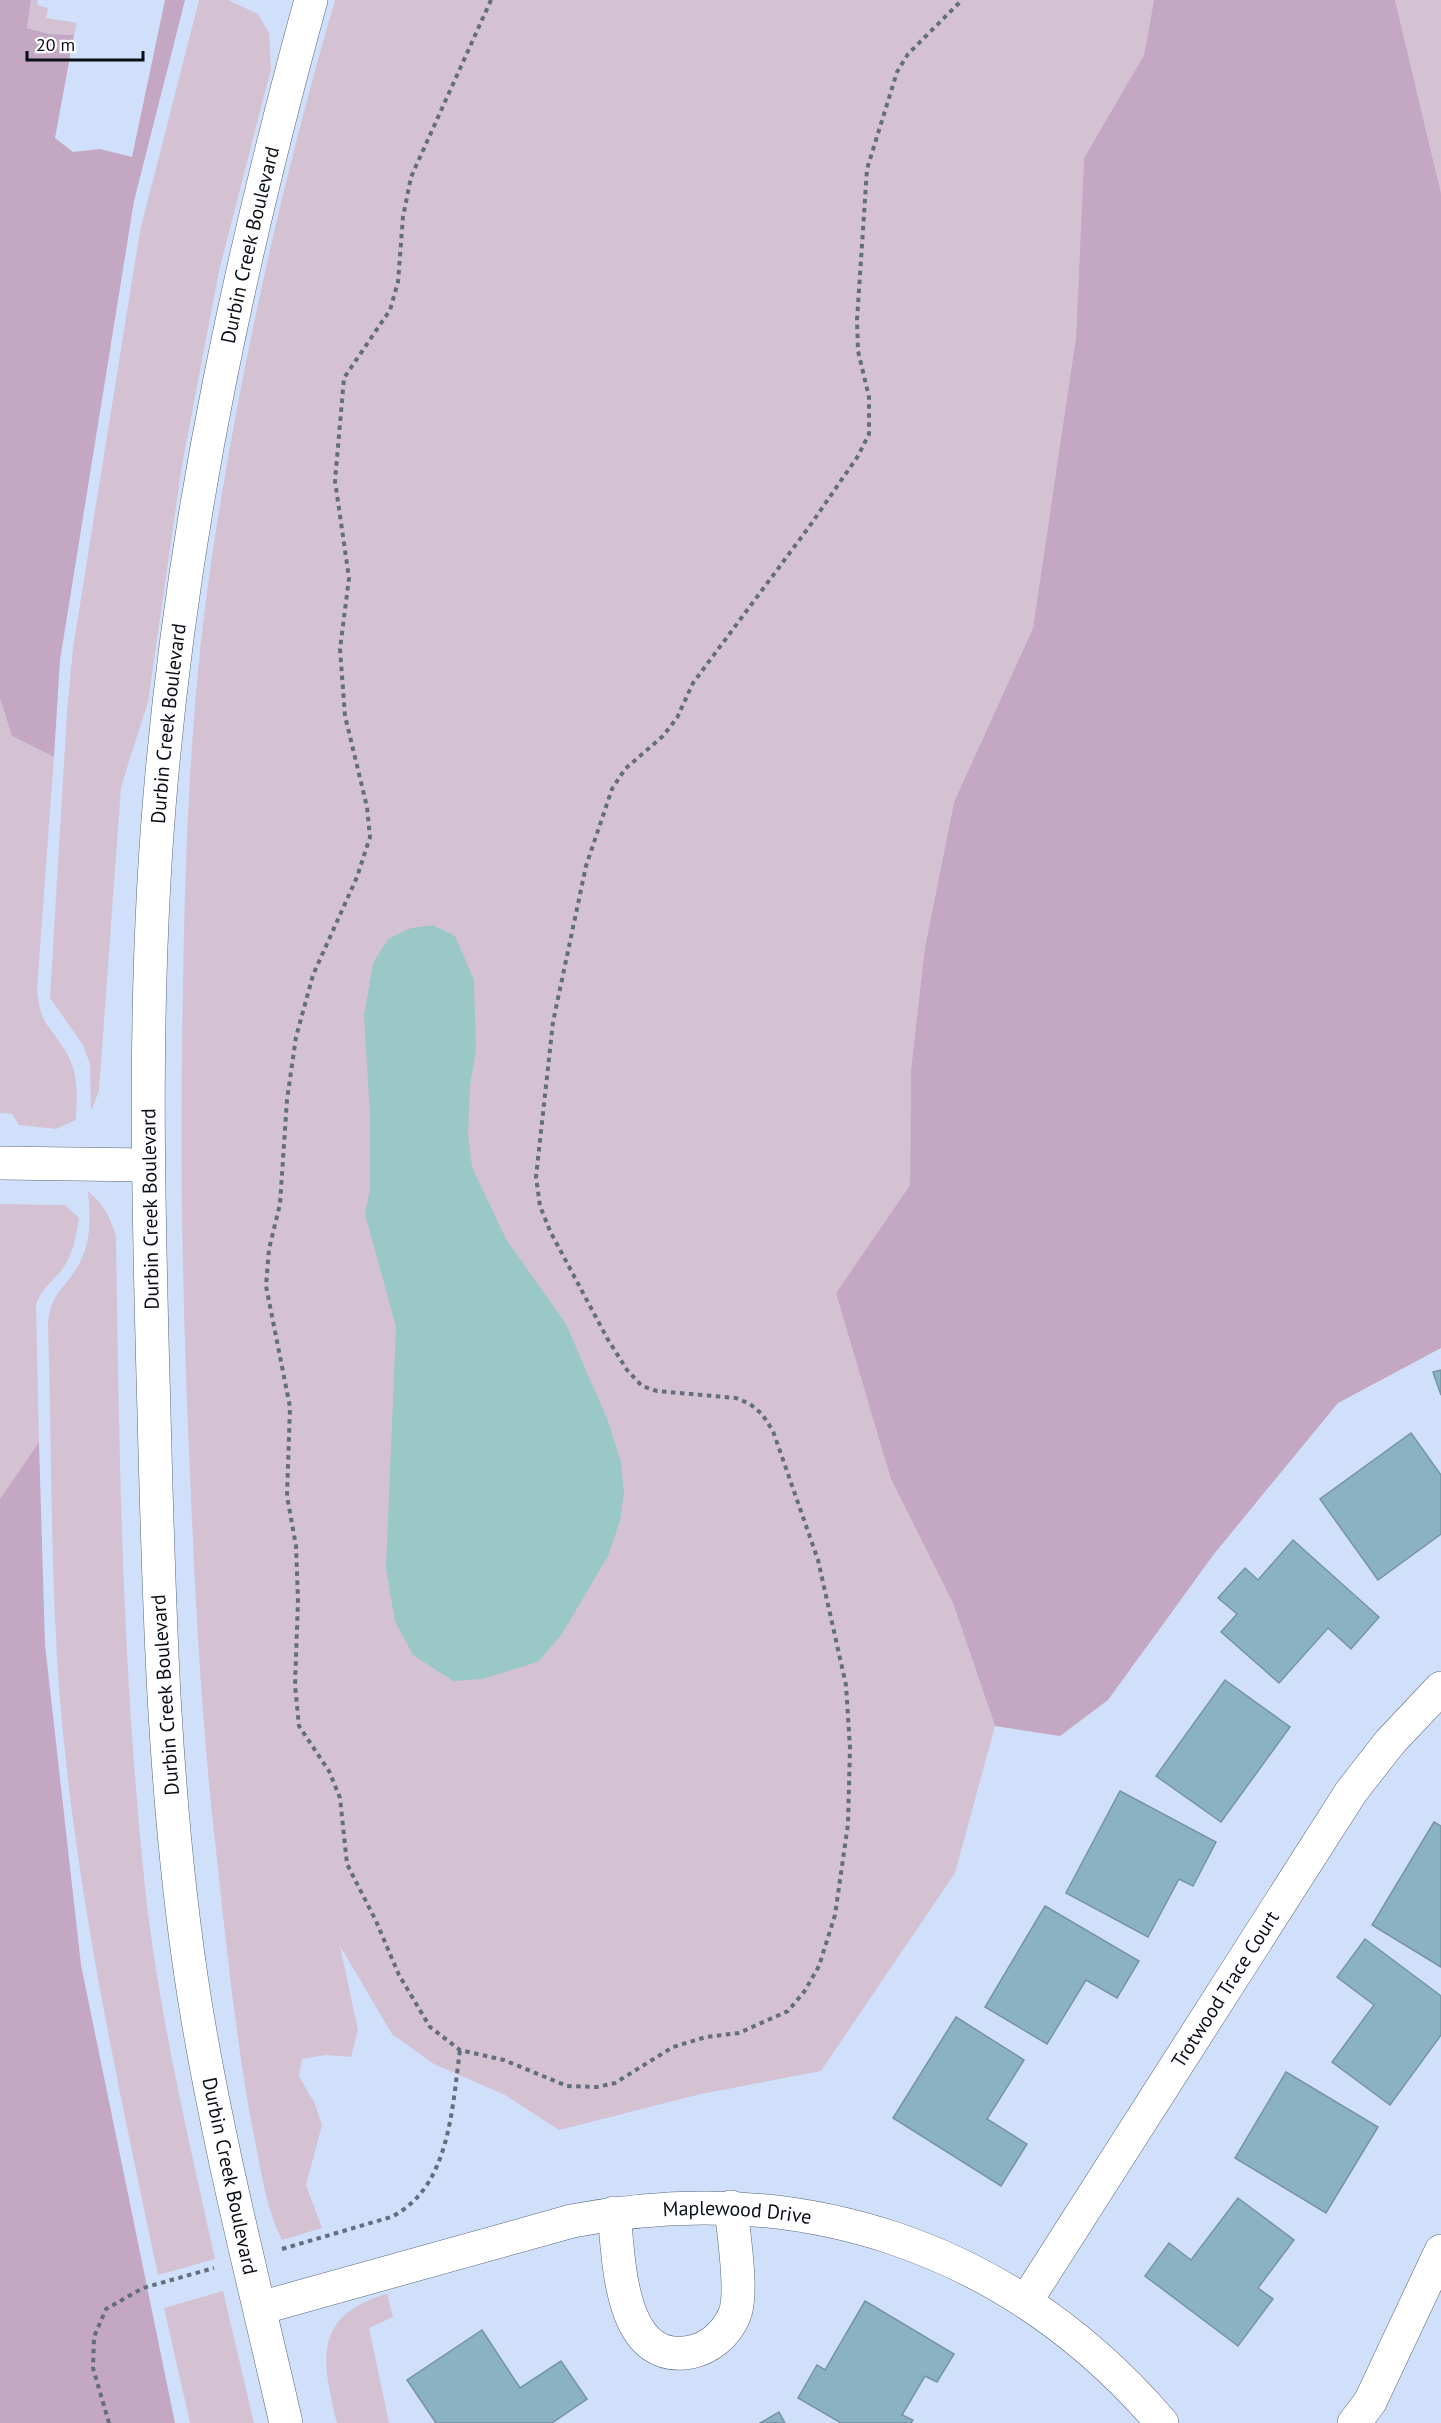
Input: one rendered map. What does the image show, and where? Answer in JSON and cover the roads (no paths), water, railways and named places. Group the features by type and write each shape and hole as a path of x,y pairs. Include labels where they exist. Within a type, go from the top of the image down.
{"street":[{"name":"Durbin Creek Boulevard","path":"286,2423 220,2143 194,1997 175,1851 158,1574 147,1165 152,918 160,804 194,515 220,372 266,163 311,0"},
{"path":"0,1163 147,1165"},
{"name":"Trotwood Trace Court","path":"1026,2301 1351,1792 1390,1742 1441,1688"},
{"path":"614,2213 623,2294 641,2337 660,2350 681,2354 701,2350 719,2338 735,2315 738,2293 731,2207"},
{"name":"Maplewood Drive","path":"260,2308 572,2221 614,2213 731,2207 812,2216 864,2228 941,2255 1026,2301 1080,2341 1132,2389 1162,2423"},
{"path":"1354,2423 1370,2402 1441,2251"}]}
